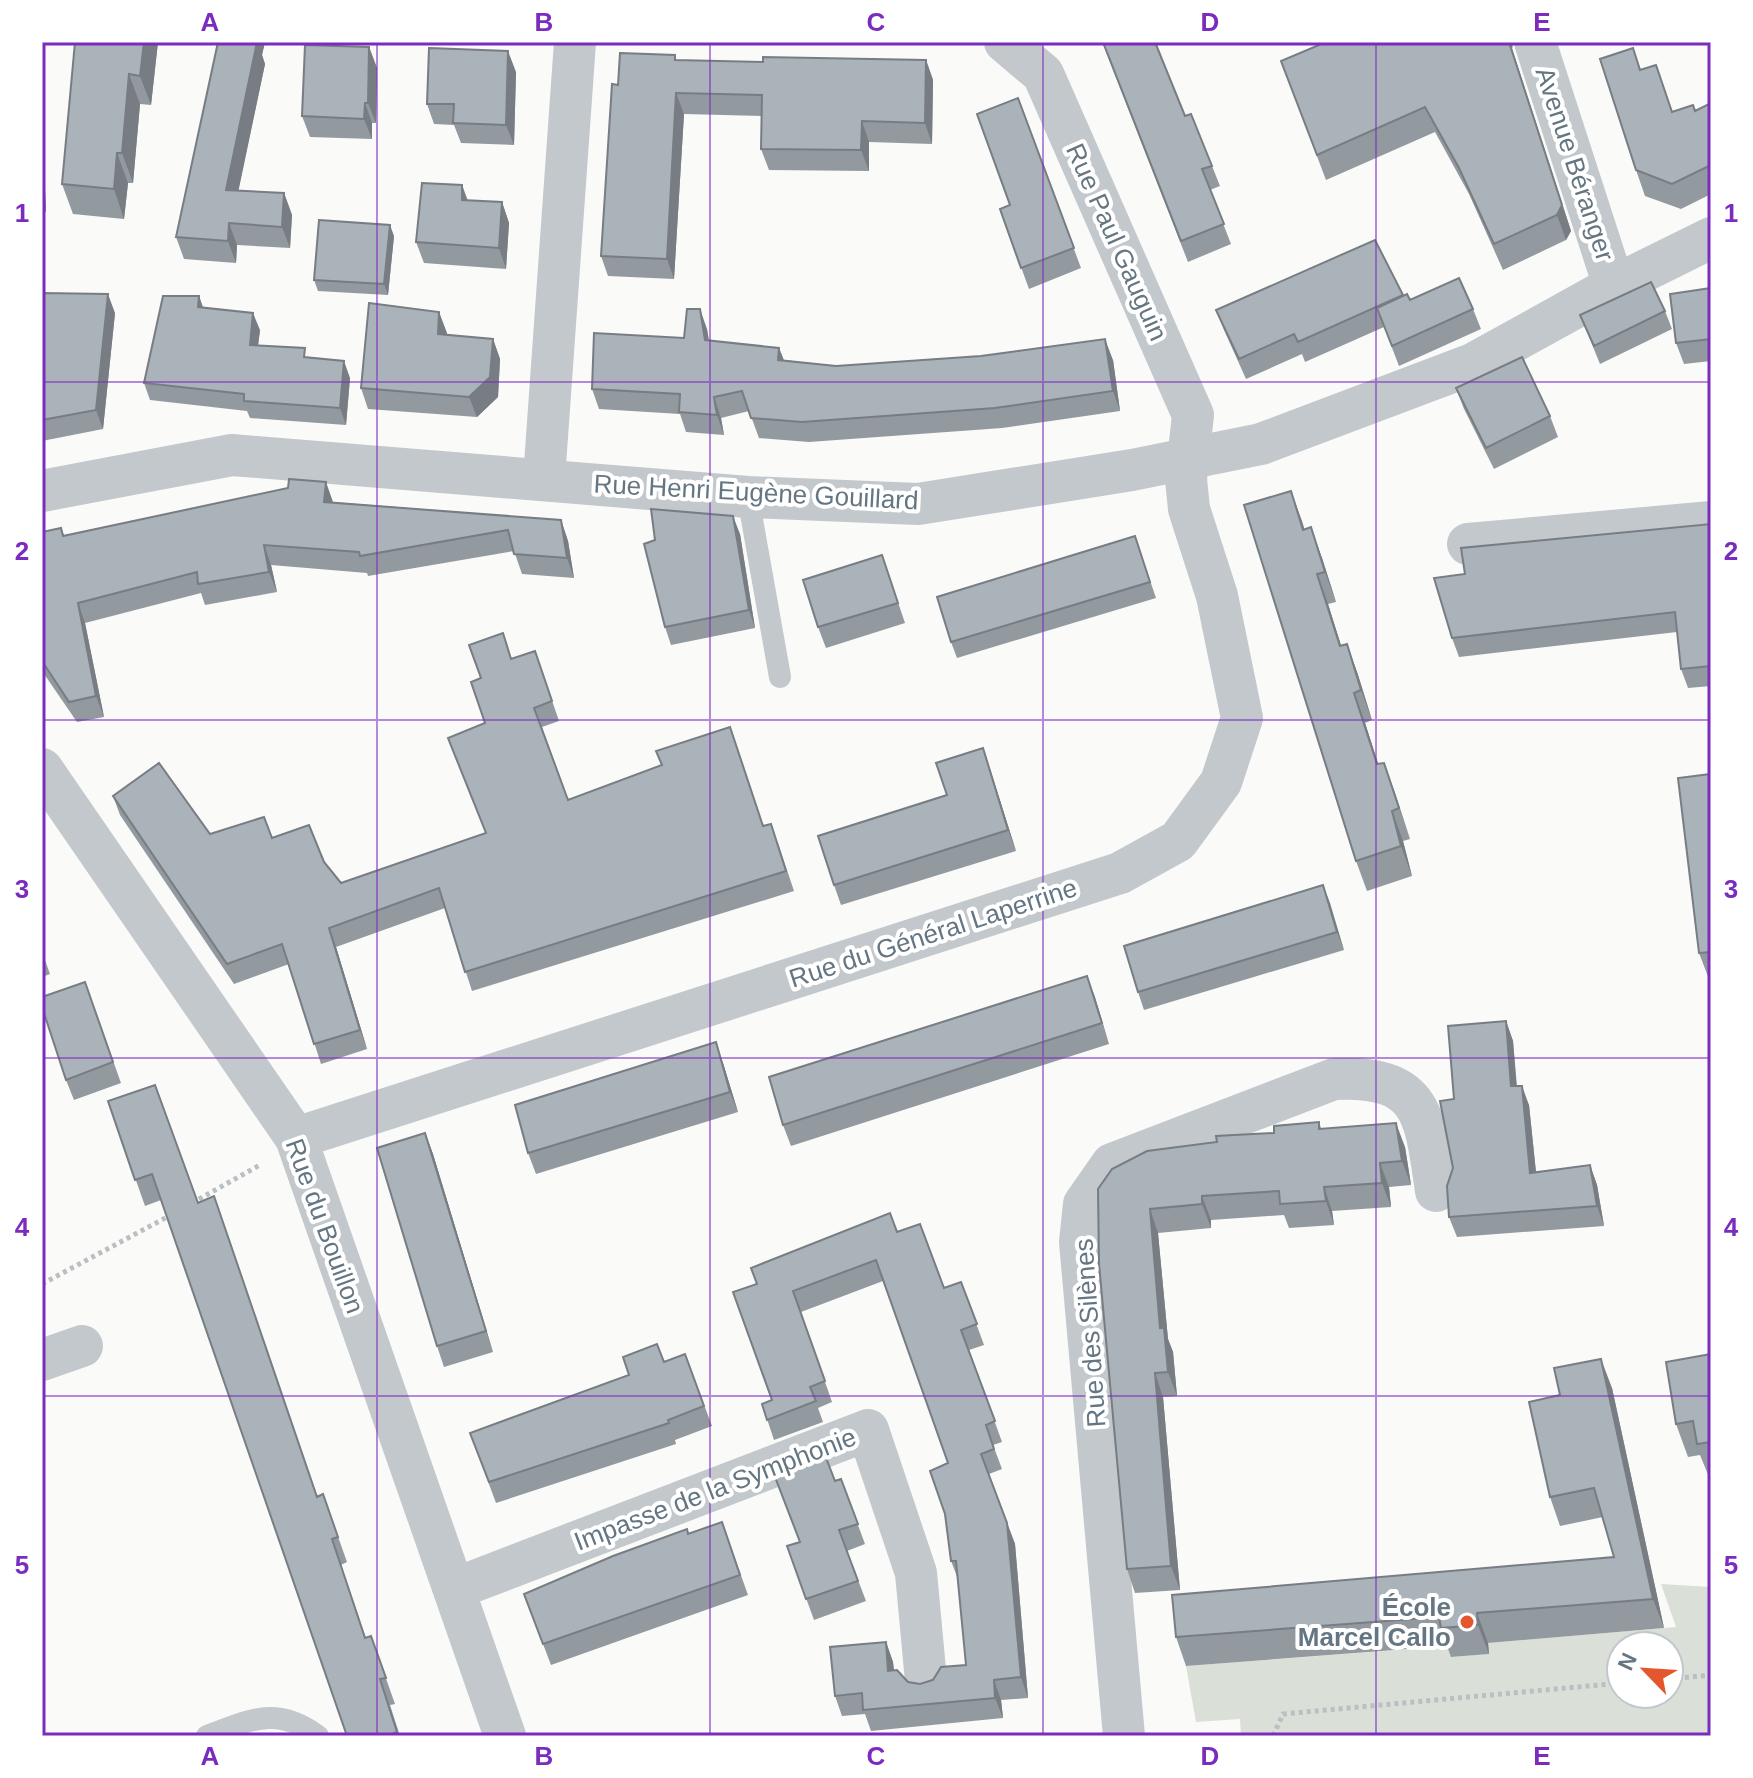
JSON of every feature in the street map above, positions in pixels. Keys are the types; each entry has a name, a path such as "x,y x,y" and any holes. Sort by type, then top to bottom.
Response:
{"street":[{"path":"544,479 575,42"},
{"name":"Rue Paul Gauguin","path":"1005,42 1043,74 1193,415 1189,459"},
{"name":"Avenue Béranger","path":"1535,42 1614,286"},
{"name":"Rue Henri Eugène Gouillard","path":"42,491 232,455 748,497 918,504 1261,444 1473,364 1614,286 1711,238"},
{"name":"Rue du Général Laperrine","path":"296,1138 1120,873 1178,841 1221,782 1242,718 1217,596 1189,509 1186,479 1189,459"},
{"path":"1468,544 1711,522"},
{"name":"Rue du Bouillon","path":"42,769 296,1138 505,1736"},
{"name":"Rue des Silènes","path":"1124,1736 1080,1242 1084,1204 1112,1164 1334,1079 1369,1077 1402,1090 1421,1111 1436,1191"},
{"path":"42,1360 82,1346"},
{"name":"Impasse de la Symphonie","path":"454,1589 868,1430 916,1573 926,1681"}],"lane":[{"path":"748,497 780,677"},
{"path":"207,1736 263,1716 299,1722 318,1736"}],"path":[{"path":"42,1284 248,1173 296,1138"},
{"path":"1685,1677 1711,1675"},
{"path":"1273,1736 1283,1714 1605,1684"}],"shaded area":[{"path":"1661,1584 1711,1587 1711,1736 1241,1736 1240,1719 1196,1722 1186,1666 1450,1646 1452,1657 1488,1654 1488,1643 1605,1633 1605,1710 1685,1710 1685,1630 1641,1630 1676,1627"}],"building":[{"path":"75,42 144,42 140,76 129,74 122,153 117,153 114,189 62,184"},
{"path":"218,42 257,42 226,190 284,193 282,227 229,223 228,241 176,237"},
{"path":"1103,42 1155,42 1185,116 1191,114 1212,166 1202,169 1224,224 1181,241"},
{"path":"1326,42 1509,42 1562,205 1557,215 1494,244 1459,168 1425,107 1317,155 1281,61"},
{"path":"305,45 369,47 368,103 365,103 364,119 302,116"},
{"path":"429,48 508,51 506,125 453,123 454,104 427,104"},
{"path":"1633,48 1640,70 1656,65 1672,112 1693,105 1695,111 1711,103 1711,165 1672,184 1636,170 1600,59"},
{"path":"620,53 675,55 675,60 763,62 763,57 926,60 925,123 862,121 861,150 761,149 762,95 676,93 667,259 601,256 612,84 618,85"},
{"path":"1018,98 1074,248 1021,268 1000,209 1010,205 977,114"},
{"path":"422,183 462,185 462,200 502,202 499,248 416,242"},
{"path":"319,220 390,225 384,284 314,280"},
{"path":"1375,240 1403,295 1298,342 1294,334 1239,359 1216,310"},
{"path":"1459,278 1473,309 1392,346 1377,308 1407,294 1410,300"},
{"path":"1651,282 1665,311 1594,346 1580,315"},
{"path":"1711,288 1711,339 1676,343 1670,294"},
{"path":"42,293 108,294 96,410 42,420"},
{"path":"163,296 199,296 198,307 253,313 250,345 305,348 304,357 344,361 340,408 244,401 244,394 144,383"},
{"path":"369,303 439,312 438,334 493,339 490,377 469,397 361,388"},
{"path":"687,309 700,309 705,340 779,348 778,360 836,366 981,356 1105,339 1113,391 995,408 802,422 751,418 742,391 714,397 717,415 679,412 680,394 592,389 594,333 684,338"},
{"path":"1522,357 1550,416 1486,448 1456,388"},
{"path":"289,479 326,482 324,502 561,520 567,558 514,554 508,530 360,556 359,552 264,545 269,572 198,584 197,572 78,603 96,696 69,702 42,661 42,532 61,528 63,536 288,488"},
{"path":"1291,491 1303,530 1311,527 1325,572 1317,574 1340,646 1347,644 1361,690 1354,693 1377,764 1384,763 1399,808 1392,811 1401,846 1356,861 1244,505"},
{"path":"651,509 733,516 749,610 665,627 644,544 655,540"},
{"path":"1711,524 1711,666 1681,669 1675,612 1452,638 1434,578 1465,574 1461,548"},
{"path":"1135,536 1150,582 951,642 937,597"},
{"path":"882,555 898,603 818,627 803,580"},
{"path":"503,633 511,659 535,651 552,701 534,708 568,800 662,765 656,751 730,727 763,826 771,824 786,871 465,972 439,888 329,928 360,1030 314,1044 282,944 227,964 113,796 159,763 210,834 264,817 272,838 309,825 324,862 341,883 486,833 448,738 485,723 471,682 481,678 469,645"},
{"path":"983,748 1008,830 834,885 818,836 947,795 936,763"},
{"path":"1711,774 1711,952 1699,953 1678,778"},
{"path":"1323,885 1337,932 1138,992 1124,946"},
{"path":"1087,976 1102,1023 783,1125 769,1077"},
{"path":"85,982 113,1062 66,1080 42,1007 42,997"},
{"path":"1506,1021 1511,1086 1522,1086 1530,1173 1590,1165 1597,1206 1449,1217 1447,1186 1453,1168 1440,1101 1454,1099 1448,1026"},
{"path":"716,1042 730,1092 528,1153 515,1105"},
{"path":"155,1085 198,1203 214,1196 317,1497 323,1494 338,1537 332,1539 365,1638 371,1636 386,1678 380,1679 397,1732 386,1736 347,1736 152,1174 135,1180 108,1101"},
{"path":"1319,1122 1319,1129 1396,1123 1402,1161 1380,1163 1382,1183 1324,1187 1326,1201 1280,1204 1279,1191 1202,1196 1202,1204 1150,1209 1160,1328 1164,1328 1168,1372 1155,1373 1171,1566 1127,1569 1099,1264 1098,1189 1112,1169 1147,1151 1217,1142 1216,1136 1274,1133 1274,1126"},
{"path":"425,1133 486,1331 437,1346 377,1148"},
{"path":"890,1213 897,1232 920,1224 944,1288 961,1282 977,1324 961,1330 995,1421 986,1425 994,1449 981,1454 1007,1523 1021,1677 994,1680 995,1698 863,1710 862,1693 835,1696 830,1647 886,1642 888,1671 897,1670 908,1682 920,1684 933,1680 941,1667 966,1665 956,1561 951,1561 945,1514 930,1471 948,1463 876,1260 793,1291 825,1381 810,1387 816,1401 767,1420 762,1404 772,1400 733,1292 757,1284 751,1268"},
{"path":"657,1344 664,1362 685,1354 704,1406 668,1420 669,1423 489,1482 470,1433 629,1375 623,1357"},
{"path":"1711,1354 1711,1442 1697,1444 1693,1421 1676,1424 1666,1362"},
{"path":"1601,1359 1653,1599 1477,1613 1478,1625 1441,1628 1439,1617 1176,1637 1172,1595 1614,1557 1594,1488 1550,1497 1529,1402 1560,1395 1554,1368"},
{"path":"823,1450 835,1481 841,1479 858,1524 839,1530 858,1581 806,1599 787,1546 800,1542 772,1469"},
{"path":"722,1522 740,1575 543,1644 524,1594 687,1529 688,1534"}],"place":[{"name":"École Marcel Callo","path":"1467,1622"}]}
